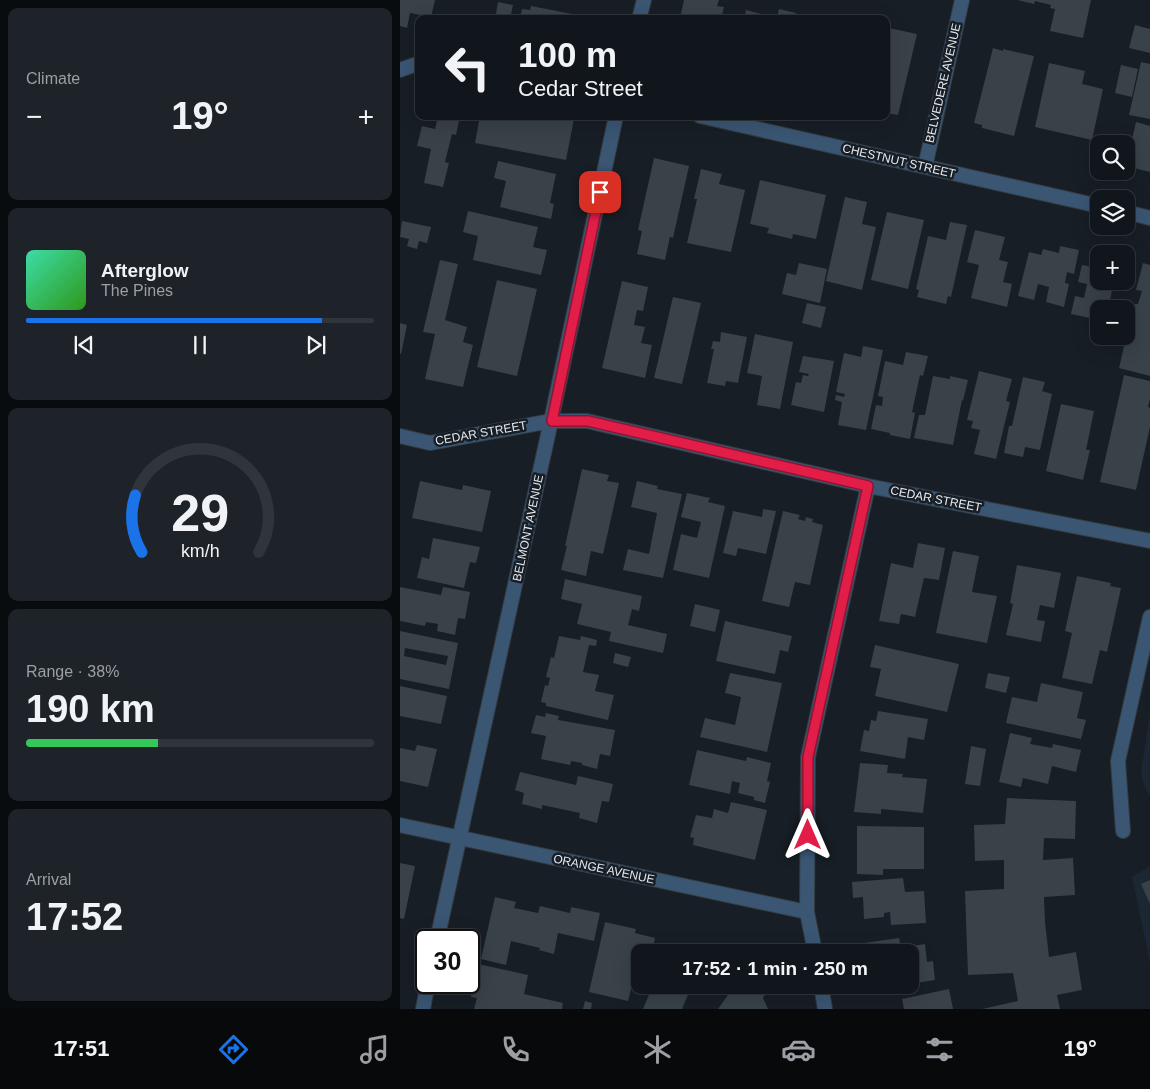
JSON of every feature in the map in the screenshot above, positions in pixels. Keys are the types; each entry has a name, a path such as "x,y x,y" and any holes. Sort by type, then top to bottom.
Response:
{"street":[{"path":"640,15 644,0"},
{"name":"BELVEDERE AVENUE","path":"925,167 962,0"},
{"path":"400,70 415,65"},
{"name":"BELMONT AVENUE","path":"439,929 552,421 615,120"},
{"name":"CHESTNUT STREET","path":"718,120 1090,204"},
{"path":"1135,214 1150,218"},
{"name":"CEDAR STREET","path":"400,436 430,443 552,421 588,421 868,486 1150,541"},
{"path":"813,944 807,912 808,757 868,486"},
{"path":"1123,831 1118,761 1150,617"},
{"name":"ORANGE AVENUE","path":"400,825 807,912"},
{"path":"423,1009 426,994"},
{"path":"822,994 825,1009"}],"shaded area":[{"path":"1150,713 1150,796 1145,788 1141,773"},
{"path":"1150,866 1150,962 1132,877"}],"building":[{"path":"400,0 435,0 431,15 410,13 407,28 400,26"},
{"path":"684,0 719,0 717,6 724,7 722,15 681,15"},
{"path":"1017,0 1091,0 1083,38 1050,31 1055,9 1050,8 1051,5 1035,1 1034,4"},
{"path":"498,2 513,5 511,15 496,15"},
{"path":"531,6 578,15 521,15 522,9 530,10"},
{"path":"779,9 796,13 796,15 778,15"},
{"path":"746,10 765,15 745,15"},
{"path":"1135,25 1150,29 1150,53 1129,48"},
{"path":"890,28 917,34 898,115 890,114"},
{"path":"993,48 1034,56 1014,136 982,128 982,125 974,123"},
{"path":"1141,62 1150,64 1150,119 1129,115"},
{"path":"1049,63 1085,71 1082,84 1103,89 1093,135 1090,135 1090,140 1035,127"},
{"path":"1121,65 1138,69 1132,97 1115,93"},
{"path":"437,120 459,120 456,135 452,134 445,162 449,163 443,187 424,183 431,149 417,146 422,126 435,129"},
{"path":"479,120 574,120 566,160 475,143"},
{"path":"1136,122 1150,126 1150,172 1135,168 1135,135 1133,135"},
{"path":"654,158 689,166 673,238 670,237 665,260 637,254 642,231 638,230"},
{"path":"498,161 556,174 550,203 554,204 551,219 500,207 506,181 494,178"},
{"path":"701,169 722,174 719,184 745,190 731,252 687,243 697,199 694,199"},
{"path":"760,180 826,195 816,239 793,234 792,239 767,233 769,228 750,224"},
{"path":"845,197 867,202 862,224 876,227 862,290 826,281"},
{"path":"468,211 538,227 533,247 547,250 541,275 473,260 478,236 463,232"},
{"path":"887,212 924,220 908,289 871,280"},
{"path":"402,221 431,227 427,243 419,241 417,249 407,246 409,239 400,237"},
{"path":"950,222 967,225 951,297 948,296 946,304 917,297 919,290 916,289 928,236 946,240"},
{"path":"975,230 1005,237 999,260 1008,262 1003,282 1012,284 1007,307 971,298 979,265 967,262"},
{"path":"1060,246 1079,250 1074,274 1067,272 1065,283 1069,284 1064,307 1046,302 1049,287 1038,284 1034,300 1018,296 1029,252 1041,255 1043,249 1059,253"},
{"path":"440,260 458,264 445,320 467,327 463,342 473,345 463,387 425,379 435,334 423,332"},
{"path":"799,263 827,269 820,303 782,294 787,273 796,275"},
{"path":"1143,263 1150,265 1150,376 1119,368 1124,345 1135,345 1135,304 1138,304 1142,291 1136,290"},
{"path":"1082,265 1090,266 1090,290 1112,290 1110,300 1090,300 1090,318 1071,314 1075,296 1084,298 1087,284 1078,282"},
{"path":"497,280 537,289 517,376 477,367"},
{"path":"622,281 648,287 643,311 637,310 634,325 645,327 641,343 652,345 645,378 602,368"},
{"path":"673,297 701,303 682,384 654,378"},
{"path":"807,303 826,307 821,328 802,323"},
{"path":"400,323 407,325 401,354 400,354"},
{"path":"721,332 747,337 738,383 726,381 725,386 707,383 714,349 711,349 713,341 720,342"},
{"path":"755,334 793,342 780,409 757,405 762,376 747,373"},
{"path":"863,346 883,350 866,430 838,425 842,402 835,400 836,395 844,397 845,394 836,392 844,353 861,357"},
{"path":"906,352 928,356 923,376 920,375 912,412 915,413 910,439 871,429 876,405 882,406 883,397 878,396 885,361 903,365"},
{"path":"803,356 834,361 824,412 791,405 796,382 801,383 803,375 808,376 809,374 799,372"},
{"path":"979,371 1012,379 1006,401 1010,402 996,459 974,454 980,430 971,428 973,421 967,420"},
{"path":"1124,375 1150,381 1148,407 1150,408 1150,427 1136,490 1100,482"},
{"path":"933,376 950,379 950,376 968,380 953,445 914,438 919,415 925,415"},
{"path":"1023,377 1045,382 1042,391 1052,394 1040,450 1025,447 1023,457 1004,453 1009,426 1012,426"},
{"path":"1061,404 1094,411 1086,450 1090,450 1083,480 1046,471"},
{"path":"582,469 609,475 607,481 619,483 603,554 591,551 586,576 561,570"},
{"path":"420,481 462,490 463,485 491,491 482,532 412,518"},
{"path":"637,481 658,486 657,489 682,494 663,578 623,570 628,549 649,554 657,513 631,507"},
{"path":"687,493 710,498 708,502 725,506 709,578 673,570 681,534 697,538 701,522 681,517"},
{"path":"763,509 776,511 766,554 738,548 736,556 723,553 733,511 762,517"},
{"path":"783,511 800,515 798,519 805,521 806,517 813,519 812,522 823,525 810,585 795,582 789,607 762,601"},
{"path":"433,538 480,547 476,563 470,562 464,588 417,578 422,557 429,559"},
{"path":"918,543 945,548 939,580 924,578 915,617 901,614 899,624 879,621 891,563 913,568"},
{"path":"953,551 979,556 972,592 997,596 987,643 936,633"},
{"path":"1017,565 1061,573 1054,608 1040,605 1037,620 1045,621 1041,642 1006,635 1013,604 1010,603"},
{"path":"1077,576 1111,583 1110,586 1121,588 1107,652 1100,650 1092,684 1062,678 1072,633 1065,631"},
{"path":"565,579 642,596 639,611 632,609 628,625 667,634 663,653 609,641 611,632 577,624 582,604 561,599"},
{"path":"400,587 441,595 443,587 470,592 465,619 458,618 455,635 437,631 438,624 426,622 425,626 400,621"},
{"path":"695,604 720,610 715,632 690,626"},
{"path":"725,621 792,636 788,652 780,650 775,674 716,661"},
{"path":"400,631 458,643 449,689 400,679","holes":["405,648 448,656 446,665 404,656"]},
{"path":"559,636 580,640 581,636 597,640 596,646 589,645 583,672 599,675 595,691 614,695 608,720 546,706 546,703 541,702 545,685 548,686 550,678 546,677 551,657 554,658"},
{"path":"875,645 959,664 947,712 875,696 881,669 870,667"},
{"path":"615,653 631,657 628,667 613,663"},
{"path":"730,673 782,683 767,752 700,737 705,718 735,725 741,697 725,693"},
{"path":"988,673 1010,677 1006,693 985,688"},
{"path":"1041,683 1083,692 1077,718 1086,720 1081,739 1006,723 1012,697 1037,702"},
{"path":"400,686 447,696 441,724 400,716"},
{"path":"878,711 928,719 924,740 908,737 905,759 860,751 864,730 869,731 871,720 876,721"},
{"path":"546,713 559,716 558,720 615,730 610,756 600,754 597,769 571,761 570,765 541,759 546,736 531,733 536,715 545,717"},
{"path":"1010,733 1032,738 1030,744 1052,748 1053,744 1081,750 1076,772 1052,766 1048,784 1023,778 1021,787 999,782"},
{"path":"417,745 437,749 428,787 400,781 400,748 415,751"},
{"path":"971,746 986,749 980,786 965,784"},
{"path":"697,750 746,761 747,757 771,763 767,781 770,782 765,803 754,800 754,797 738,793 740,783 732,781 730,794 689,785"},
{"path":"860,763 888,765 887,773 903,774 902,777 927,779 923,813 881,809 881,814 854,812"},
{"path":"520,772 576,785 578,776 613,784 609,802 602,801 597,823 579,818 580,813 542,805 542,809 522,804 524,793 515,790"},
{"path":"1007,798 1076,801 1075,839 1044,838 1043,860 1073,858 1075,895 1044,897 1049,957 1076,952 1082,990 1057,995 1060,1009 982,1009 1018,1001 1013,973 968,975 965,891 1004,889 1004,860 975,861 974,825 1005,824"},
{"path":"731,802 767,810 755,860 693,845 694,838 690,837 696,815 712,818 714,809 728,813"},
{"path":"857,826 924,827 924,869 883,869 883,875 857,874"},
{"path":"400,863 415,866 404,919 400,918"},
{"path":"903,878 905,892 924,891 926,923 891,925 890,912 884,913 884,917 864,919 863,897 853,898 852,882"},
{"path":"1150,880 1150,904 1141,884"},
{"path":"495,897 516,902 514,908 538,913 540,906 570,913 571,907 600,913 594,941 558,933 554,954 539,950 540,948 511,941 506,965 481,959"},
{"path":"605,922 636,929 635,933 655,938 654,944 631,944 631,989 628,1001 589,992"},
{"path":"899,938 900,944 857,944"},
{"path":"925,944 927,962 933,961 935,980 919,983 919,945"},
{"path":"480,964 528,975 524,994 563,1003 562,1009 474,1009 477,998 471,997 472,994 480,994"},
{"path":"949,989 953,1009 904,1009 902,999"},
{"path":"649,994 688,994 682,1009 643,1009"},
{"path":"729,994 765,994 763,998 768,1009 718,1009"},
{"path":"585,1001 592,1003 591,1009 583,1009"}],"route":[{"path":"600,192 552,421 588,421 868,486 808,757 808,835"}]}
